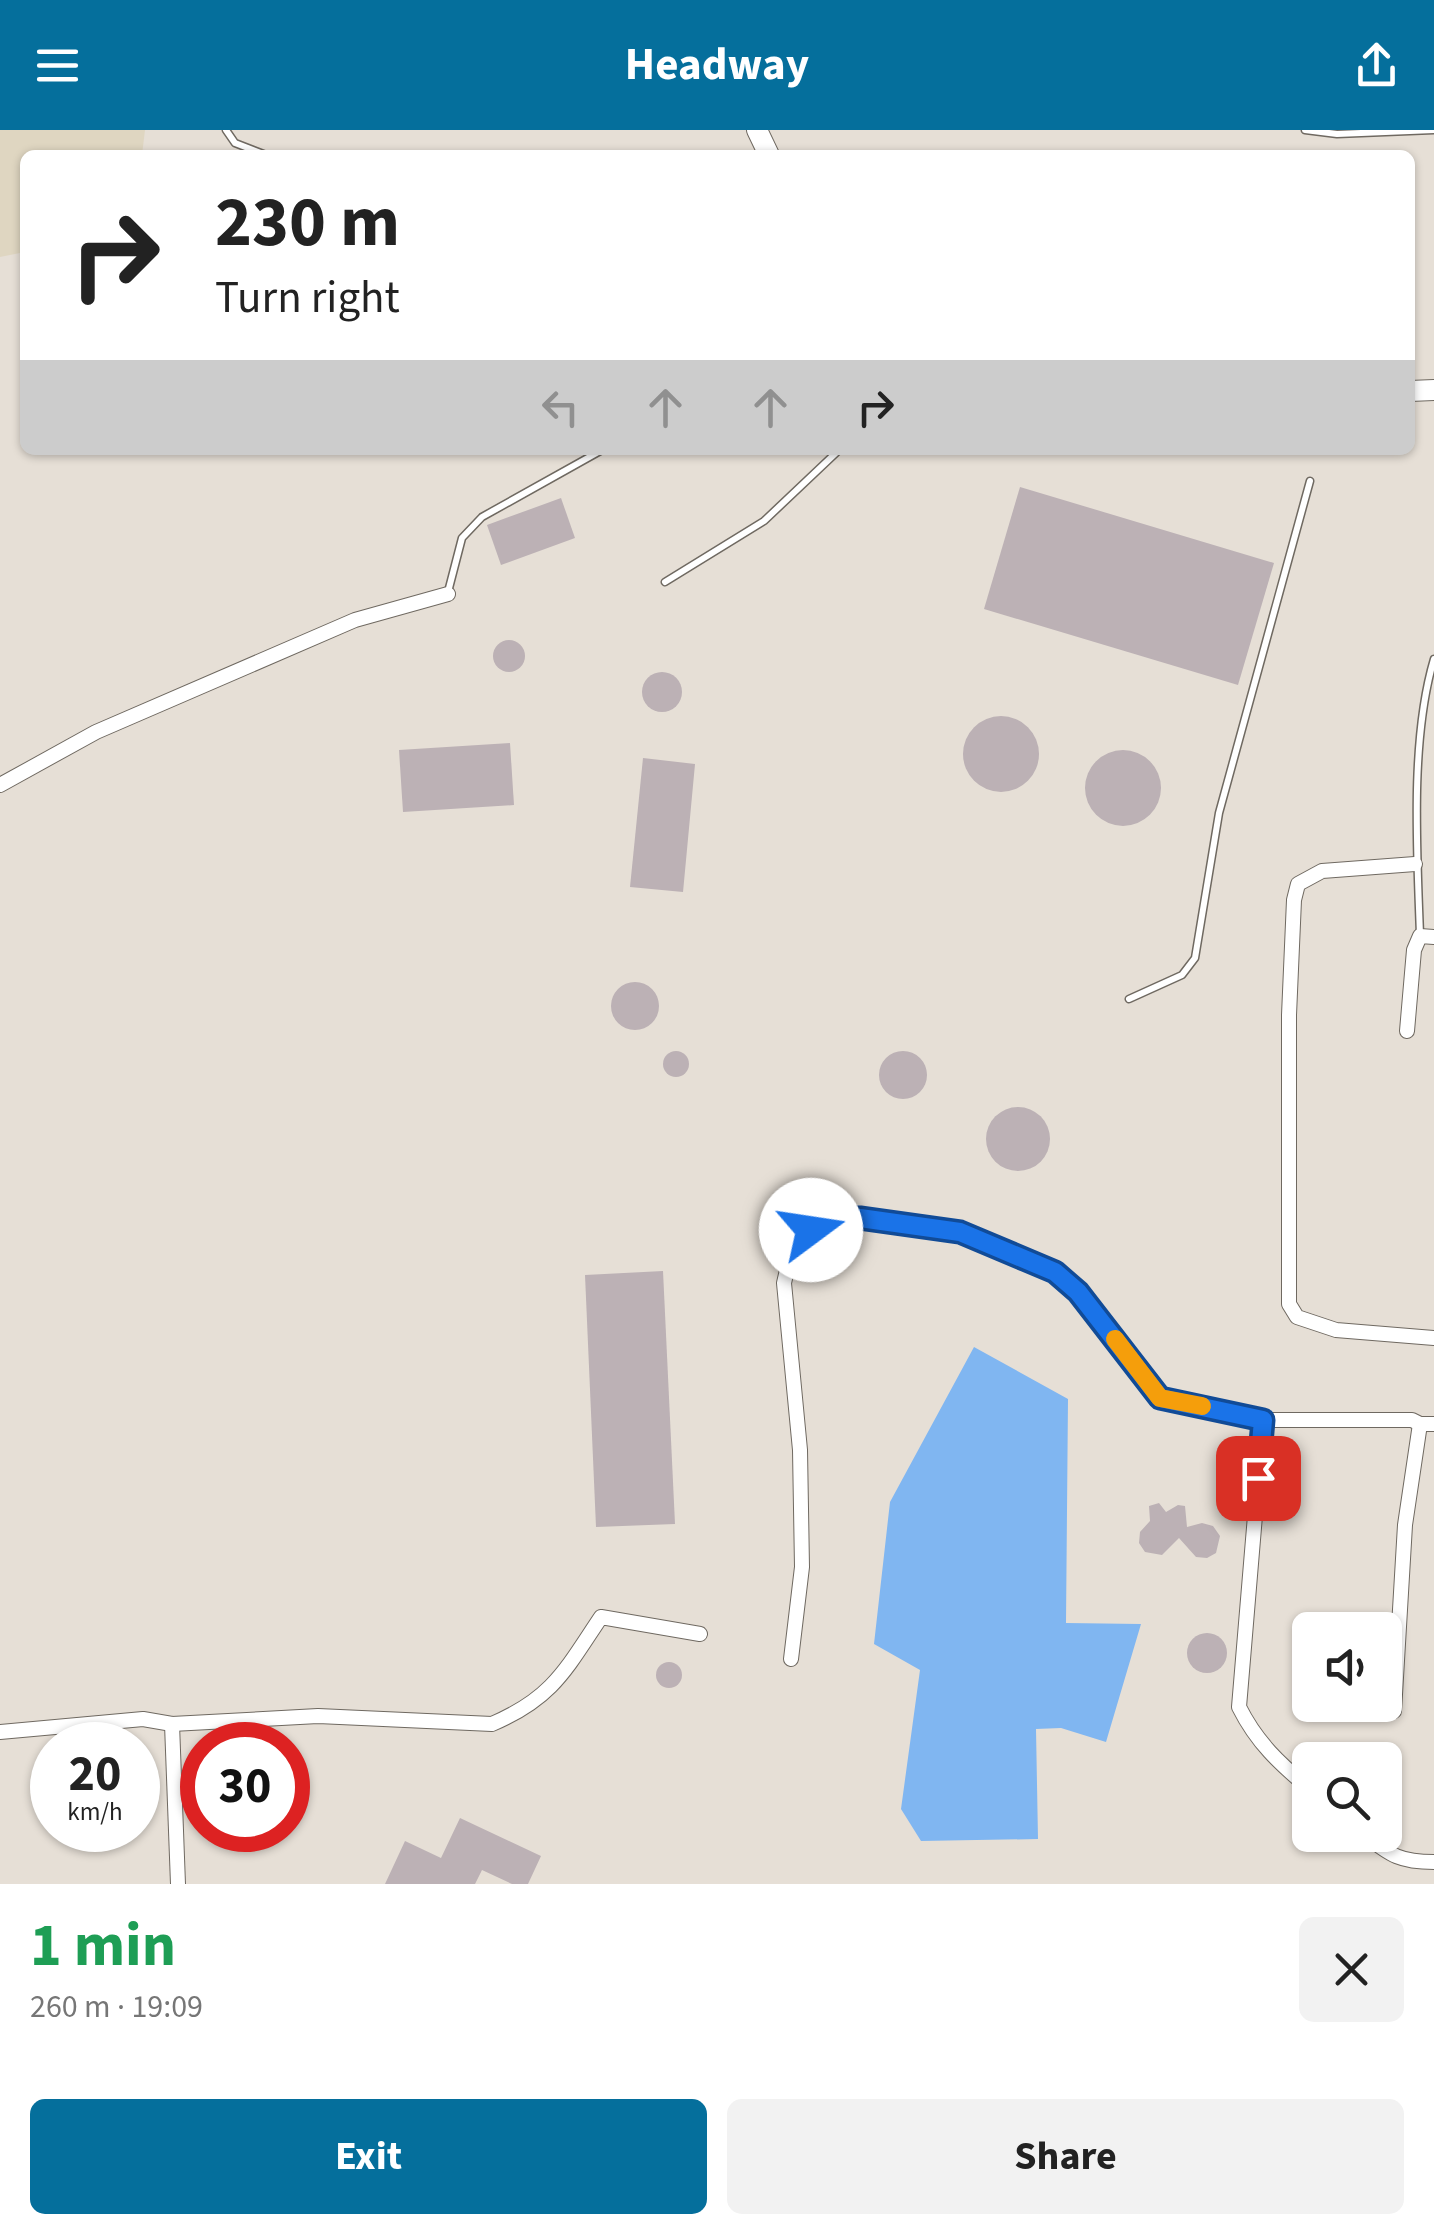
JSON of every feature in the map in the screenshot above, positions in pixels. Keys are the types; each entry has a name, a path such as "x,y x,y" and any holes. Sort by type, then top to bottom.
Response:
{"street":[{"path":"0,786 96,732 355,620 448,594"},
{"path":"1415,864 1322,871 1298,884 1294,900 1288,1110 1289,1304 1297,1317 1336,1330 1434,1338"},
{"path":"1407,1030 1414,950 1427,937"},
{"path":"791,1659 802,1567 801,1490 784,1283 793,1244 834,1218 960,1232 1055,1272 1078,1292 1160,1398 1263,1420 1412,1420 1427,1424 1405,1525 1400,1612"},
{"path":"1263,1420 1240,1707 1253,1734 1292,1774"},
{"path":"0,1732 142,1719 172,1724 318,1716 492,1724 553,1687 601,1616 700,1634"},
{"path":"172,1724 178,1884"},
{"path":"1387,1852 1412,1864 1434,1862"}],"lane":[{"path":"226,130 235,143 253,150"},
{"path":"1305,130 1337,134 1434,130"},
{"path":"448,594 462,538 482,517 593,455"},
{"path":"665,582 764,521 834,455"},
{"path":"1129,999 1182,976 1196,958 1219,813 1310,481"},
{"path":"1427,937 1415,864 1424,693 1434,659"}],"shaded area":[{"path":"0,130 145,130 143,150 20,150 20,253 0,257"}],"water":[{"path":"974,1347 1068,1399 1066,1623 1141,1624 1106,1742 1061,1728 1036,1729 1038,1839 921,1841 901,1809 920,1670 874,1644 890,1502"}],"building":[{"path":"1020,487 1274,563 1238,685 984,609"},
{"path":"561,498 575,538 501,565 487,525"},
{"path":"509,640 520,645 525,656 520,667 509,672 498,667 493,656 498,645"},
{"path":"662,672 676,678 682,692 676,706 662,712 648,706 642,692 648,678"},
{"path":"1001,716 1028,727 1039,754 1028,781 1001,792 974,781 963,754 974,727"},
{"path":"510,743 514,805 403,812 399,750"},
{"path":"1123,750 1150,761 1161,788 1150,815 1123,826 1096,815 1085,788 1096,761"},
{"path":"643,758 695,764 683,892 630,887"},
{"path":"635,982 652,989 659,1006 652,1023 635,1030 618,1023 611,1006 618,989"},
{"path":"676,1051 685,1055 689,1064 685,1073 676,1077 667,1073 663,1064 667,1055"},
{"path":"903,1051 920,1058 927,1075 920,1092 903,1099 886,1092 879,1075 886,1058"},
{"path":"1018,1107 1040,1117 1050,1139 1040,1161 1018,1171 996,1161 986,1139 996,1117"},
{"path":"663,1271 675,1524 596,1527 585,1275"},
{"path":"1159,1503 1166,1512 1178,1505 1185,1506 1187,1527 1202,1523 1213,1526 1220,1536 1216,1553 1207,1558 1196,1557 1179,1538 1162,1555 1145,1552 1139,1543 1140,1532 1150,1521 1149,1506"},
{"path":"1207,1633 1221,1639 1227,1653 1221,1667 1207,1673 1193,1667 1187,1653 1193,1639"},
{"path":"669,1662 679,1665 679,1685 669,1688 659,1685 656,1675 659,1665"},
{"path":"460,1818 541,1856 528,1884 512,1884 482,1870 475,1884 385,1884 405,1841 441,1858"}],"slow traffic":[{"path":"1115,1339 1160,1398 1202,1406"}],"route":[{"path":"811,1230 834,1218 860,1218 960,1232 1055,1272 1078,1292 1160,1398 1263,1420 1258,1478"}]}
